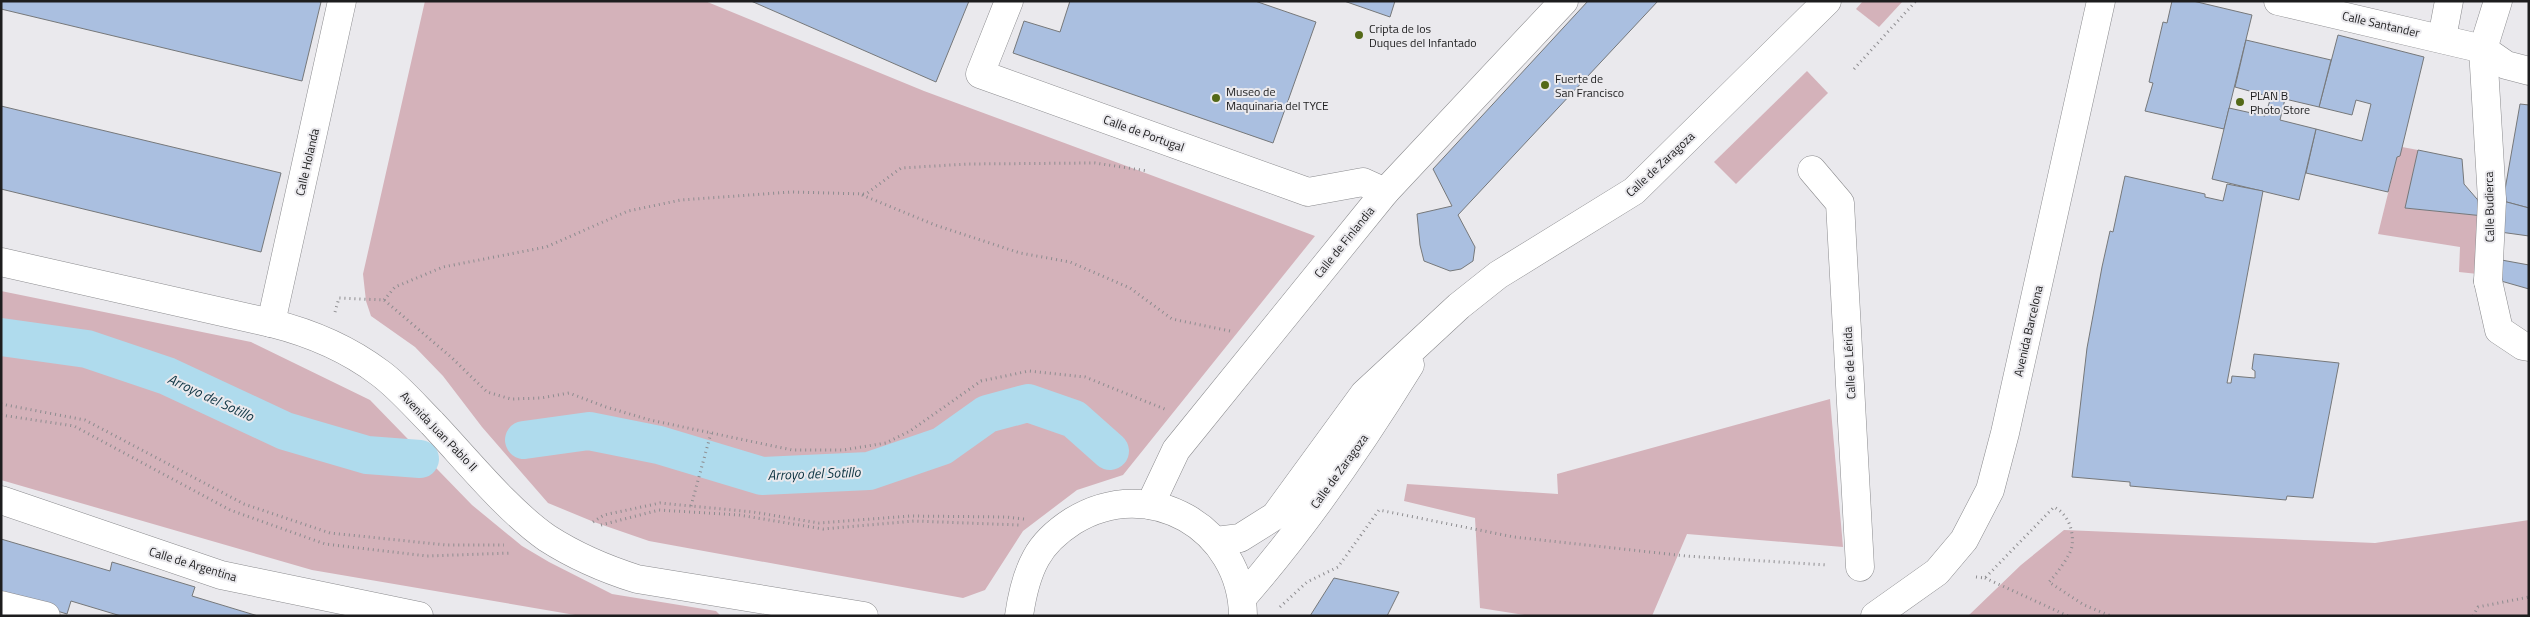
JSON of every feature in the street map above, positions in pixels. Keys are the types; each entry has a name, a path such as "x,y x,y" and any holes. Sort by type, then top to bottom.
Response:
{"street":[{"name":"Calle Holanda","path":"271,322 342,1"},
{"name":"Calle de Portugal","path":"1009,1 980,74 1308,192 1363,182 1385,192"},
{"name":"Calle de Finlandia","path":"1150,505 1176,450 1385,192 1564,1"},
{"name":"Calle de Zaragoza","path":"1216,541 1240,538 1275,516 1364,394 1459,306 1498,275 1634,190 1826,1"},
{"name":"Avenida Barcelona","path":"1875,616 1937,572 1964,540 1990,490 2005,433 2101,1"},
{"name":"Calle Santander","path":"2278,1 2483,49 2506,65 2529,71"},
{"path":"2442,38 2449,1"},
{"path":"2483,49 2498,1"},
{"name":"Calle Budierca","path":"2483,49 2492,200 2488,281 2499,330 2523,346 2529,347"},
{"name":"Calle de Lérida","path":"1812,170 1840,203 1860,567"},
{"name":"Avenida Juan Pablo II","path":"1,262 271,322 325,340 364,361 382,374 527,522 570,552 616,572 782,610 864,616"},
{"name":"Calle de Zaragoza","path":"1243,606 1376,420 1426,338"},
{"name":"Calle de Argentina","path":"1,500 221,575 419,616"},
{"path":"1019,616 1022,591 1036,557 1058,531 1088,512 1118,504 1150,505 1176,512 1198,524 1216,541 1234,568 1243,606"},
{"path":"1,605 46,616"}],"path":[{"path":"1854,69 1916,1"},
{"path":"384,300 395,287 442,267 546,247 628,211 681,200 791,192 866,194 901,168 968,164 1095,163 1152,172"},
{"path":"859,194 935,226 1010,250 1070,262 1130,288 1172,319 1227,331 1273,330"},
{"path":"325,340 340,298 384,300 451,357 487,392 511,399 541,398 569,393 614,410 792,450 843,450 886,443 910,431 981,381 1029,371 1085,377 1198,423"},
{"path":"1,404 84,420 244,504 330,534 446,545 510,545"},
{"path":"1,414 74,426 230,510 325,544 427,556 522,552"},
{"path":"691,506 711,433"},
{"path":"594,522 604,515 660,503 753,512 819,523 910,516 1006,517 1058,531"},
{"path":"1985,578 2054,507 2064,512 2070,522 2072,548 2049,582 2084,605 2111,616"},
{"path":"601,525 659,510 739,515 823,529 914,521 1036,526 1058,531"},
{"path":"1278,609 1307,582 1338,567 1379,510 1514,537 1686,556 1860,567"},
{"path":"1937,572 1985,578 2068,616"},
{"path":"2473,616 2478,607 2529,597"}],"shaded area":[{"path":"425,1 705,1 924,91 1315,236 1123,475 1077,490 1023,531 985,590 963,598 649,541 594,522 548,503 482,427 443,376 415,347 371,316 366,301 363,274"},
{"path":"1863,1 1903,1 1879,27 1856,9"},
{"path":"1807,71 1828,93 1736,184 1714,162"},
{"path":"2402,147 2418,150 2406,208 2484,216 2478,274 2459,272 2460,247 2378,234 2397,157 2400,156"},
{"path":"1,291 251,342 370,400 472,505 522,546 549,562 612,594 716,611 721,616 581,616 312,570 1,480"},
{"path":"1830,399 1843,547 1687,534 1652,616 1530,616 1480,608 1475,518 1404,501 1407,484 1558,494 1557,474"},
{"path":"2529,520 2529,616 1968,616 2021,565 2064,530 2375,543"}],"building":[{"path":"1,1 321,2 302,81 1,9"},
{"path":"751,1 969,1 936,82"},
{"name":"Museo de Maquinaria del TYCE","path":"1070,1 1255,1 1316,22 1273,143 1013,53 1024,21 1060,32"},
{"path":"1344,1 1395,1 1390,17"},
{"name":"Fuerte de San Francisco","path":"1588,1 1658,1 1458,215 1475,247 1473,261 1461,269 1450,271 1424,261 1420,245 1417,214 1452,206 1433,169"},
{"path":"2172,1 2193,1 2252,15 2224,129 2145,111 2153,83 2149,82 2163,22 2167,23"},
{"path":"2338,35 2424,57 2400,156 2397,157 2388,192 2306,173 2316,129 2362,141 2371,104 2356,100 2352,115 2319,107"},
{"path":"2246,40 2331,60 2319,107 2285,99 2280,120 2316,129 2299,200 2212,179 2229,108 2265,116 2271,97 2235,87"},
{"path":"2520,104 2529,105 2529,208 2503,201"},
{"path":"1,106 281,173 261,252 1,189"},
{"path":"2418,150 2462,159 2464,184 2483,206 2484,216 2405,208"},
{"path":"2125,176 2205,194 2205,197 2223,201 2227,184 2263,191 2227,383 2231,383 2232,376 2255,378 2255,371 2252,369 2254,354 2339,363 2313,498 2287,496 2286,500 2130,486 2130,482 2072,477 2087,348 2102,267 2110,231 2113,232"},
{"path":"2503,201 2529,208 2529,236 2500,232"},
{"path":"2496,259 2529,265 2529,289 2494,279"},
{"path":"1,539 110,571 112,562 195,587 192,596 258,616 121,616 71,601 67,614 1,594"},
{"path":"1334,578 1399,592 1387,616 1310,616"}],"waterway":[{"name":"Arroyo del Sotillo","path":"1,337 87,349 167,376 285,431 367,455 420,459"},
{"name":"Arroyo del Sotillo","path":"524,440 589,431 659,445 762,476 869,471 942,446 987,414 1028,403 1074,419 1110,451"}],"place":[{"name":"Cripta de los Duques del Infantado","path":"1359,35"},
{"name":"Fuerte de San Francisco","path":"1545,85"},
{"name":"Museo de Maquinaria del TYCE","path":"1216,98"},
{"name":"PLAN B Photo Store","path":"2240,102"}]}
